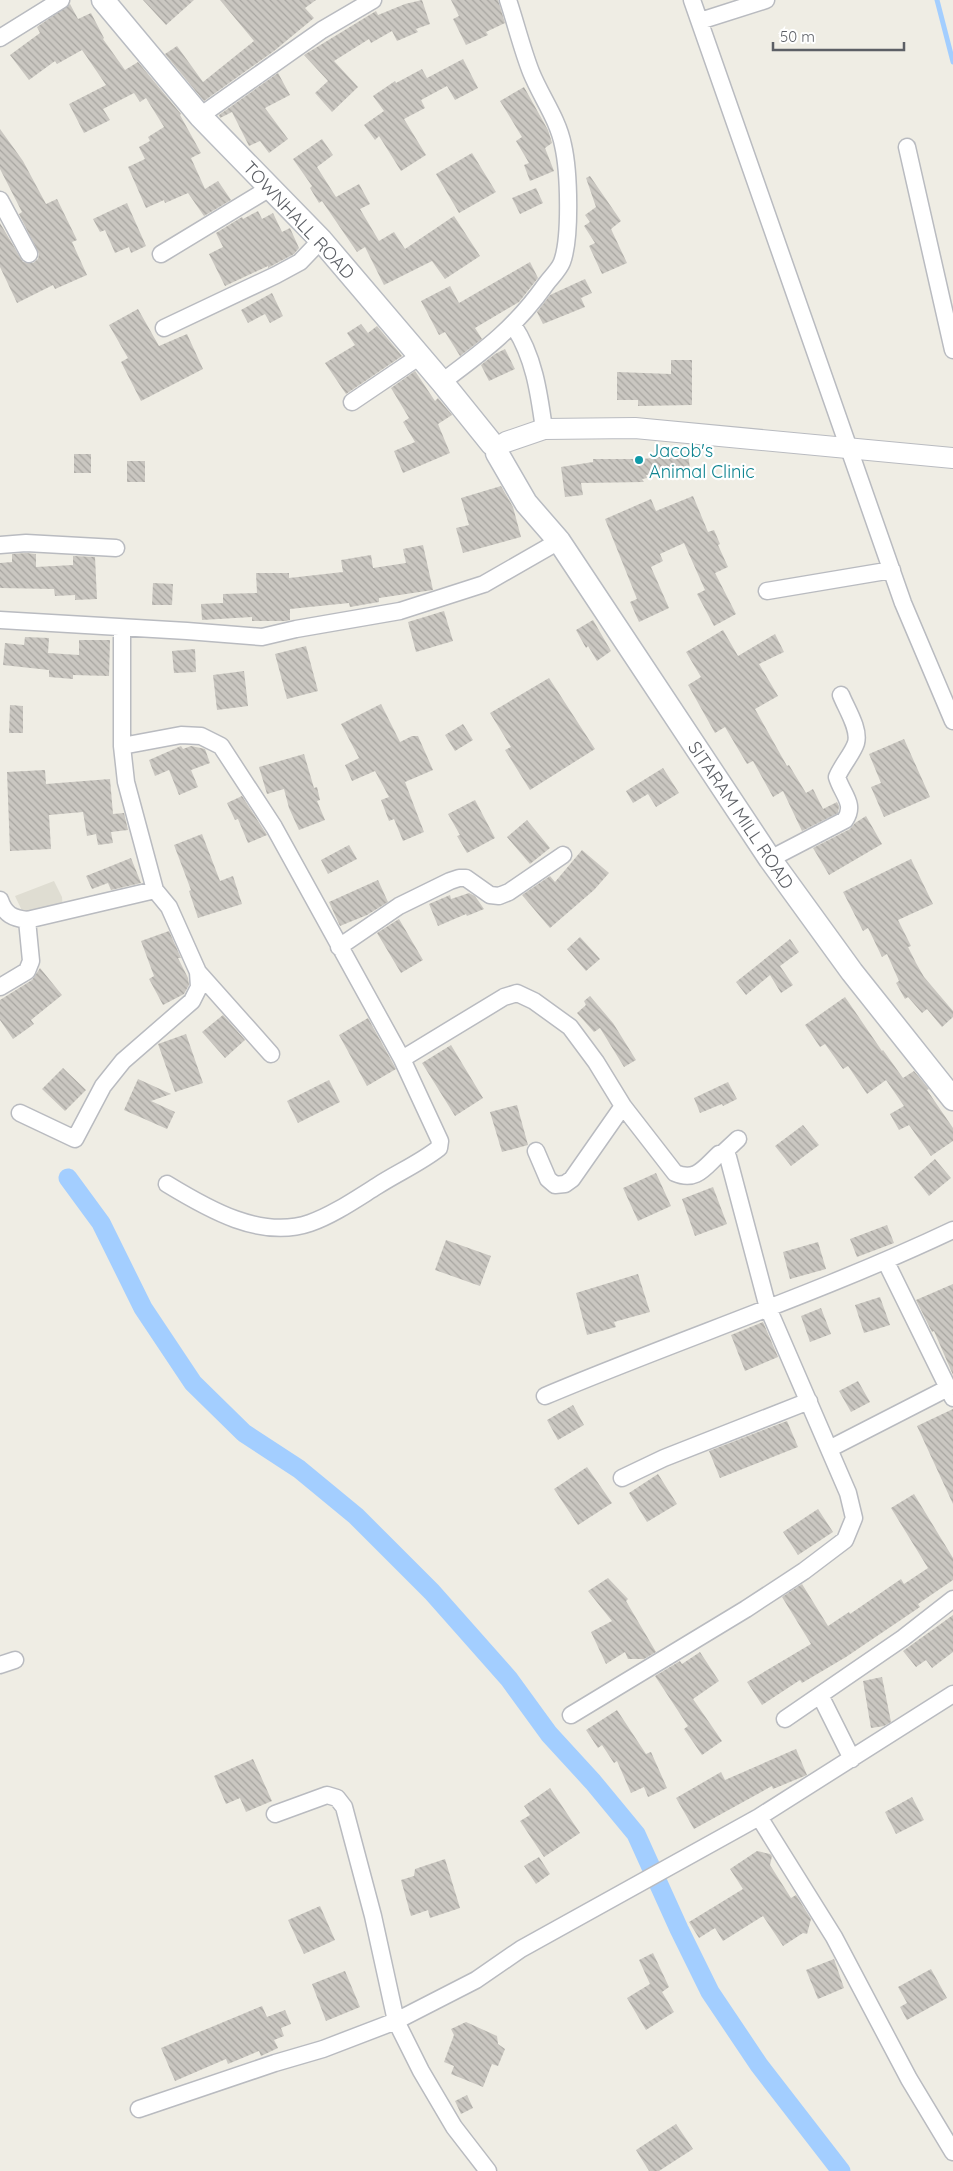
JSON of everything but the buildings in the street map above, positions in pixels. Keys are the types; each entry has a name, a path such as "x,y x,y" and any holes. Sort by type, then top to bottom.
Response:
{"main road":[{"name":"TOWNHALL ROAD","path":"103,0 200,116 321,240 442,382 500,446 526,503 542,522"},
{"name":"SITARAM MILL ROAD","path":"542,522 559,541 770,859 852,972 953,1099"}],"street":[{"path":"0,38 61,0"},
{"path":"200,116 322,30 373,0"},
{"path":"442,382 494,342 531,305 561,263 566,241 568,209 563,145 549,106 530,71 508,0"},
{"path":"692,0 903,603 953,721"},
{"path":"700,21 766,0"},
{"path":"907,147 953,350"},
{"path":"161,254 270,188"},
{"path":"0,200 30,254"},
{"path":"164,328 300,262 321,240"},
{"path":"513,325 529,354 540,397 544,429"},
{"path":"352,402 420,356"},
{"path":"500,446 544,429 635,428 953,458"},
{"path":"0,620 196,631 262,637 296,629 400,611 484,584 559,541"},
{"path":"0,545 26,542 116,548"},
{"path":"768,591 892,570"},
{"path":"122,628 122,746 126,782 155,890 168,907 198,972 271,1054"},
{"path":"770,859 845,820 850,812 850,805 837,777 842,765 856,744 856,732 841,695"},
{"path":"122,746 181,735 201,736 221,746 274,827 402,1059 440,1141 439,1148 351,1202 310,1223 285,1229 253,1225 196,1201 168,1184"},
{"path":"339,946 399,906 450,881 466,878 490,895 498,896 509,892 563,855"},
{"path":"0,900 3,909 13,918 27,920 155,890"},
{"path":"0,987 27,971 31,961 27,920"},
{"path":"20,1113 75,1139 103,1086 123,1062 192,1001 198,987 198,972"},
{"path":"402,1059 504,996 517,993 534,1001 570,1027 596,1062 623,1106 675,1173 685,1177 695,1176 719,1154 723,1154 738,1139"},
{"path":"536,1151 548,1179 556,1185 565,1184 572,1179 623,1106"},
{"path":"571,1714 746,1609 804,1570 845,1540 854,1518 848,1493 768,1308 728,1157 723,1154"},
{"path":"545,1396 623,1363 886,1262 953,1230"},
{"path":"829,1449 950,1393 886,1262"},
{"path":"622,1478 664,1458 809,1401"},
{"path":"785,1719 903,1638 953,1599"},
{"path":"139,2109 275,2063 323,2049 396,2021 476,1980 521,1949 759,1817 953,1694"},
{"path":"820,1696 852,1759"},
{"path":"275,1814 328,1795 337,1798 344,1808 373,1916 396,2021 421,2071 454,2127 488,2171"},
{"path":"759,1817 834,1937 908,2079 953,2152"}],"shaded area":[{"path":"54,881 62,897 63,909 25,917 15,896"}],"waterway":[{"path":"937,0 953,62"},
{"path":"68,1178 101,1223 143,1308 193,1383 244,1433 299,1469 356,1516 432,1592 509,1679 549,1734 593,1782 636,1834 710,1992 759,2065 841,2171"}],"place":[{"name":"Jacob's Animal Clinic","path":"639,460"}]}
